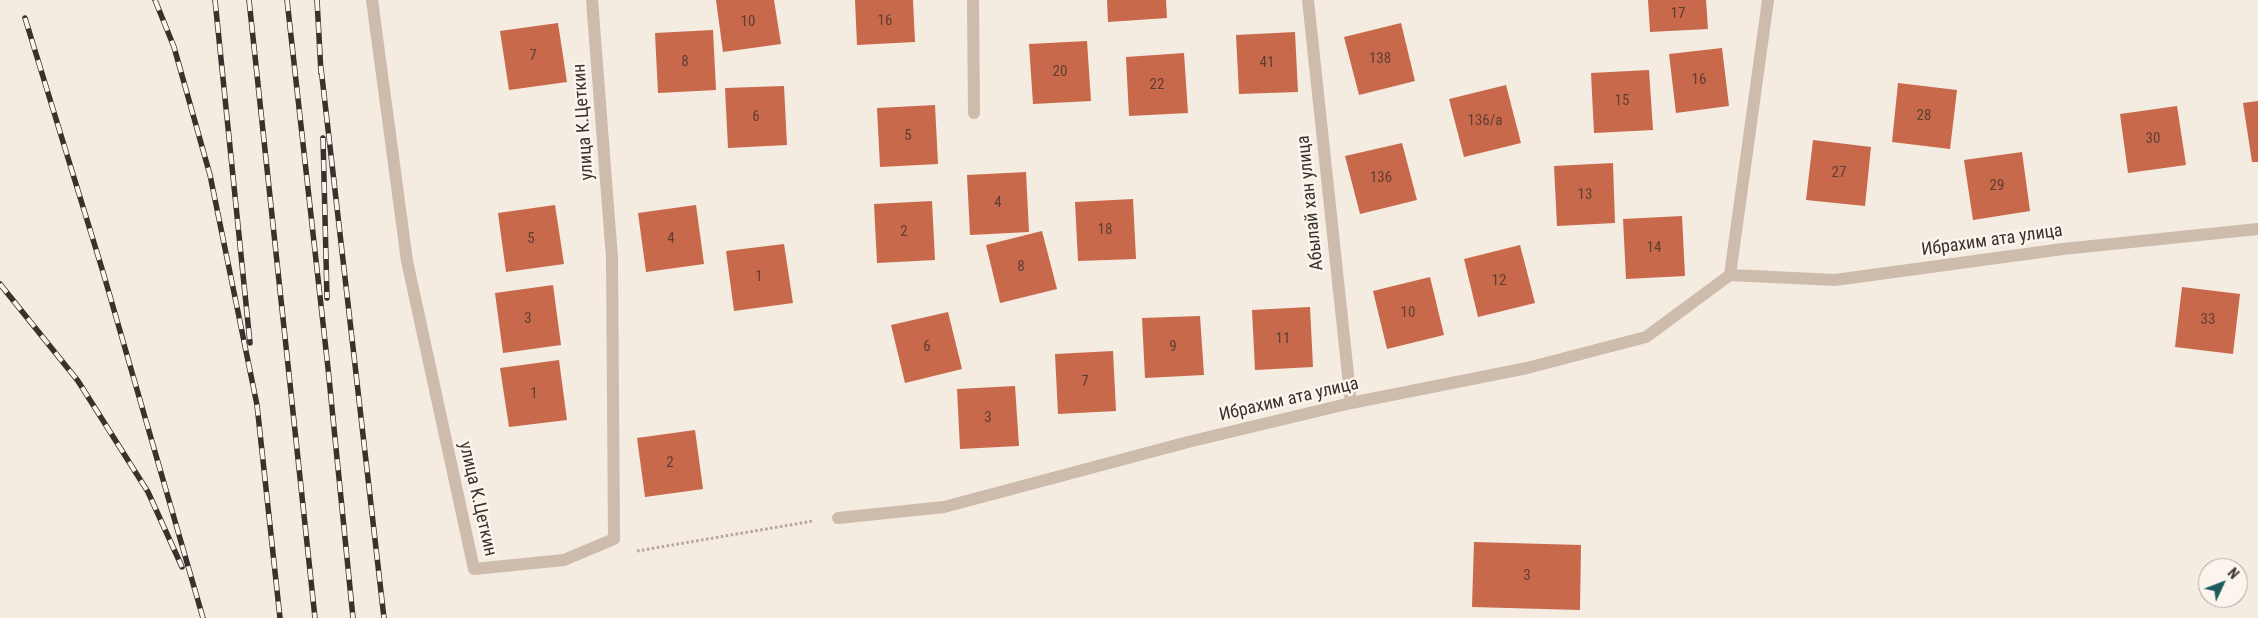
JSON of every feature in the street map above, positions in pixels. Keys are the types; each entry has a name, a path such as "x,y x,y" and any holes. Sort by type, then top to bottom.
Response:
{"street":[{"name":"улица К.Цеткин","path":"372,0 407,261 474,569 564,560 614,539 612,258 592,0"},
{"path":"973,0 974,113"},
{"name":"Абылай хан улица","path":"1308,0 1351,403"},
{"path":"1730,275 1768,0"},
{"name":"Ибрахим ата улица","path":"838,518 944,507 1188,442 1351,403 1527,368 1646,337 1730,275 1835,280 2063,249 2258,229"}],"path":[{"path":"614,539 637,551 838,518"}],"building":[{"path":"716,0 774,0 781,44 723,52"},
{"path":"855,0 913,0 915,42 857,45"},
{"path":"1107,0 1166,0 1167,18 1108,22"},
{"path":"1648,0 1706,0 1708,29 1650,32"},
{"path":"558,23 567,82 509,90 500,31"},
{"path":"1401,23 1415,81 1359,95 1344,37"},
{"path":"713,30 716,90 658,93 655,33"},
{"path":"1295,32 1298,92 1239,94 1236,35"},
{"path":"1087,41 1091,101 1033,104 1029,44"},
{"path":"1722,48 1729,106 1676,113 1669,54"},
{"path":"1184,53 1188,113 1129,116 1126,57"},
{"path":"1649,70 1653,130 1594,133 1591,73"},
{"path":"1898,83 1957,90 1950,149 1892,142"},
{"path":"1506,85 1521,143 1464,157 1449,99"},
{"path":"784,86 787,145 728,148 725,88"},
{"path":"2258,101 2258,162 2252,162 2243,103"},
{"path":"935,105 938,164 880,167 877,108"},
{"path":"2177,106 2186,165 2128,173 2120,114"},
{"path":"1813,140 1871,147 1865,206 1806,200"},
{"path":"1402,143 1417,200 1360,214 1345,156"},
{"path":"2022,152 2030,211 1973,220 1964,160"},
{"path":"1613,163 1615,223 1557,226 1554,166"},
{"path":"1026,172 1029,232 970,235 967,175"},
{"path":"1133,199 1136,259 1078,261 1075,202"},
{"path":"932,201 935,260 877,263 874,204"},
{"path":"555,205 564,264 506,272 498,213"},
{"path":"696,205 704,264 646,272 638,213"},
{"path":"1682,216 1685,276 1626,279 1623,219"},
{"path":"1042,231 1057,289 1000,303 986,245"},
{"path":"784,244 793,303 734,311 726,251"},
{"path":"1520,245 1535,303 1478,317 1464,259"},
{"path":"1430,277 1444,335 1387,349 1373,291"},
{"path":"553,285 561,345 503,353 495,293"},
{"path":"2182,287 2240,294 2233,354 2175,347"},
{"path":"1310,307 1313,367 1255,370 1252,310"},
{"path":"948,312 962,369 905,383 891,325"},
{"path":"1200,316 1204,375 1145,378 1142,318"},
{"path":"1113,351 1116,411 1058,414 1055,354"},
{"path":"559,360 567,420 509,427 500,368"},
{"path":"1015,386 1019,446 960,449 957,389"},
{"path":"695,430 703,489 645,497 637,438"},
{"path":"1474,542 1581,545 1580,610 1472,607"}],"railway":[{"path":"155,0 174,47 210,175 257,405 280,618"},
{"path":"215,0 250,343"},
{"path":"249,0 315,618"},
{"path":"287,0 328,368 353,618"},
{"path":"317,0 321,73"},
{"path":"25,18 103,272 203,618"},
{"path":"321,68 384,618"},
{"path":"323,138 327,298"},
{"path":"0,284 78,381 148,492 182,567"}]}
